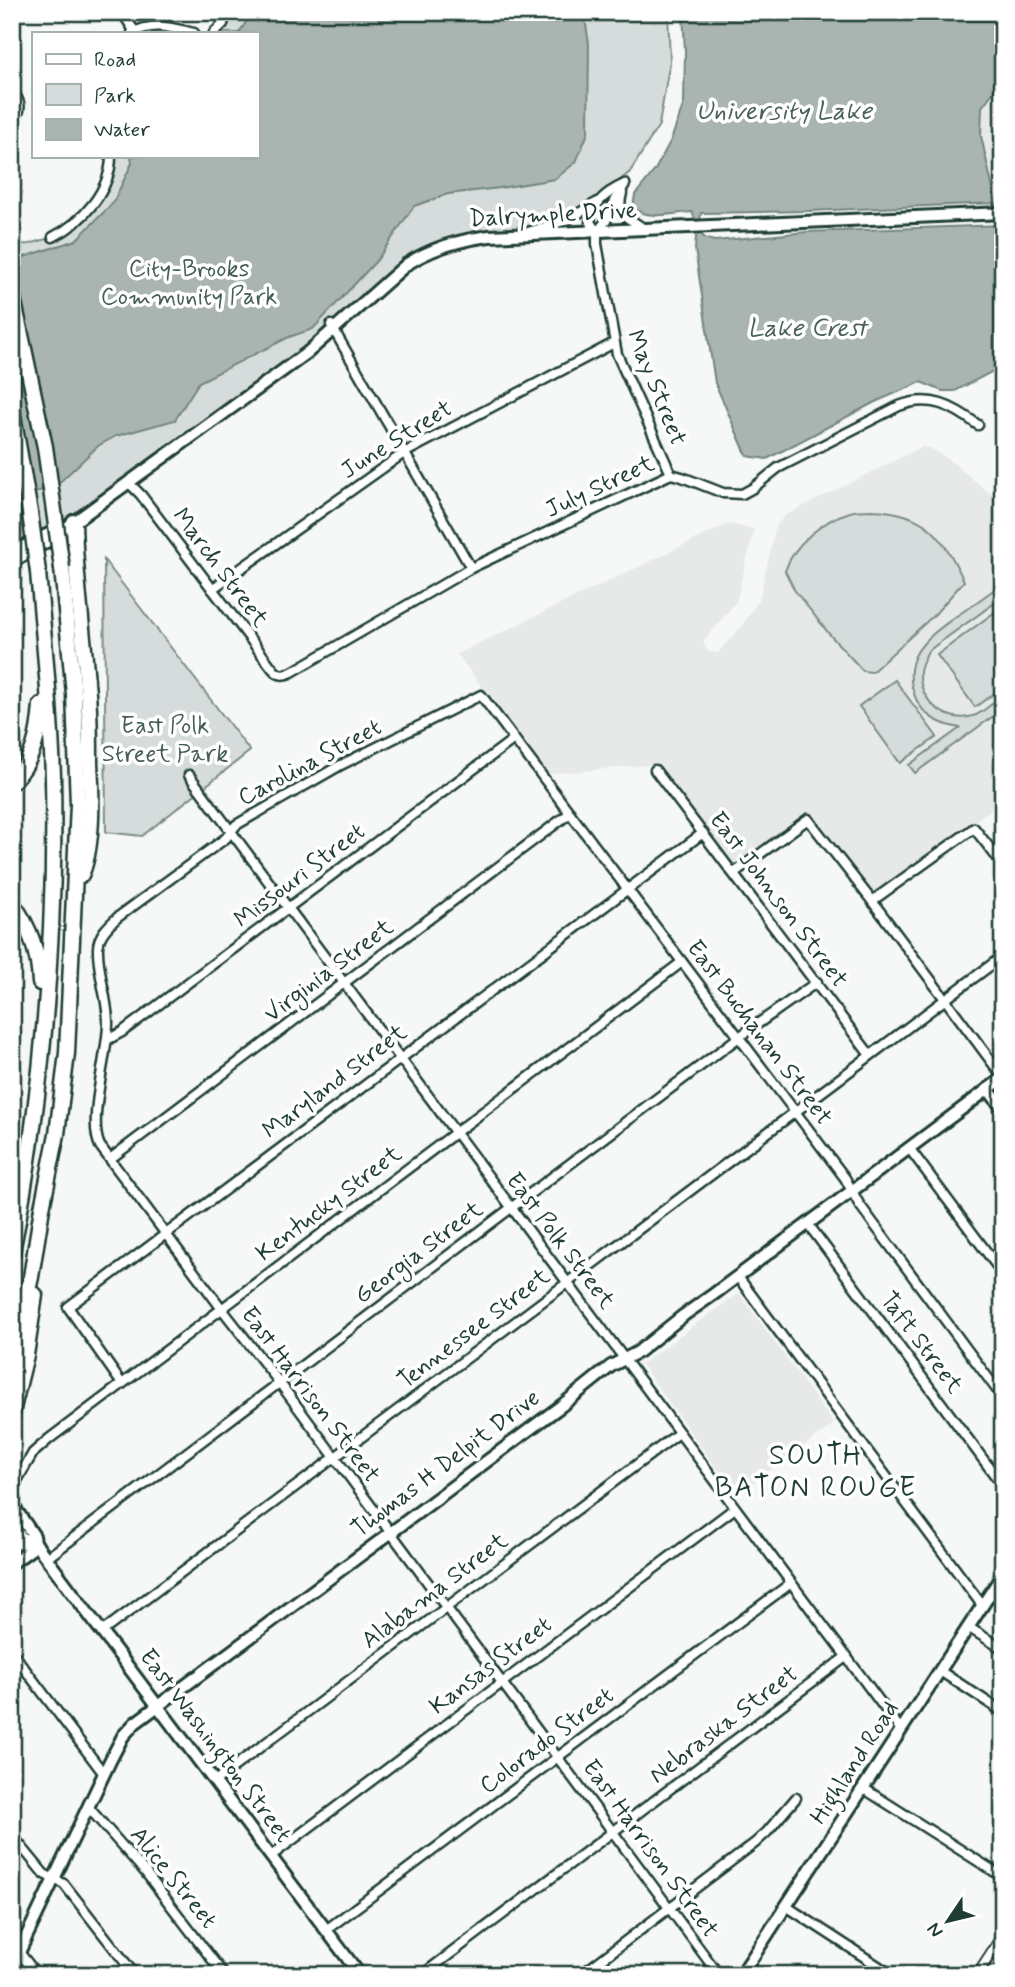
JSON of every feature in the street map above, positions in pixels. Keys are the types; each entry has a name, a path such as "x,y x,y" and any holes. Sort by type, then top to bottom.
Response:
{"highway":[{"path":"12,293 45,447 62,568 74,694 78,804 64,1083 31,1277 36,1298 16,1375 12,1412"},
{"path":"12,410 37,572 52,758 52,885 42,1056 12,1252"},
{"path":"74,522 88,686 91,822 85,866 74,888"},
{"path":"12,782 29,760 37,737 44,634"},
{"path":"12,903 30,933 38,961 42,1056"}],"street":[{"path":"122,12 133,32 151,26 189,32"},
{"path":"215,32 223,24 227,12"},
{"path":"12,92 18,99 20,108 12,121"},
{"path":"53,237 75,222 92,205 109,175 111,158"},
{"path":"519,235 567,219 625,184 621,198 624,214 645,230"},
{"path":"597,232 604,225 623,189"},
{"name":"May Street","path":"601,199 590,218 597,232 614,343 620,363 671,474"},
{"name":"Dalrymple Drive","path":"12,562 48,541 297,361 400,269 422,255 448,244 489,236 1003,214"},
{"path":"332,328 471,568"},
{"name":"June Street","path":"212,589 404,453 614,343"},
{"name":"July Street","path":"281,675 292,672 471,568 671,474 723,493 742,495 778,468 899,406 919,401 934,401 953,407 978,425"},
{"name":"March Street","path":"129,483 141,495 273,669 281,675"},
{"name":"Dalrymple Drive","path":"12,552 74,522"},
{"name":"East Buchanan Street","path":"481,695 845,1178 859,1205 1003,1398"},
{"name":"Carolina Street","path":"103,933 118,917 226,838 236,825 292,792 481,695"},
{"name":"Missouri Street","path":"107,1040 122,1032 514,739"},
{"name":"East Johnson Street","path":"654,770 870,1055"},
{"name":"East Polk Street","path":"189,775 901,1730"},
{"name":"Virginia Street","path":"110,1159 570,813"},
{"path":"734,873 808,819 1003,1078"},
{"path":"872,901 974,828 1000,855 1003,865"},
{"name":"Maryland Street","path":"122,1384 68,1307 703,833"},
{"name":"East Harrison Street","path":"103,933 98,948 106,1002 107,1040 97,1139 165,1234 279,1382 719,1975"},
{"name":"Tennessee Street","path":"103,1631 1003,956"},
{"name":"Kentucky Street","path":"12,1489 35,1450 682,962"},
{"name":"Georgia Street","path":"47,1558 739,1037 817,982"},
{"path":"12,1056 14,1032"},
{"name":"Thomas H Delpit Drive","path":"12,1967 119,1743 128,1730 611,1366 638,1352 1003,1078"},
{"path":"988,1089 1003,1110"},
{"path":"909,1148 1003,1274"},
{"name":"Taft Street","path":"808,1224 1003,1486"},
{"path":"738,1276 982,1605"},
{"name":"Alabama Street","path":"215,1781 679,1433"},
{"path":"12,1504 34,1536 12,1563"},
{"name":"Kansas Street","path":"271,1856 736,1508"},
{"path":"12,1527 27,1543"},
{"name":"East Washington Street","path":"27,1543 47,1558 360,1975"},
{"name":"Highland Road","path":"741,1975 1003,1574"},
{"name":"Colorado Street","path":"326,1930 792,1583"},
{"path":"968,1628 1003,1649"},
{"path":"12,1652 104,1774"},
{"name":"Nebraska Street","path":"422,1975 847,1656"},
{"path":"940,1671 1003,1712"},
{"path":"863,1788 1003,1877"},
{"path":"580,1975 755,1843 796,1798"},
{"name":"Alice Street","path":"88,1807 146,1873 224,1975"},
{"path":"12,1835 44,1874 64,1884 135,1975"},
{"path":"786,1906 892,1975"},
{"path":"977,1975 1003,1935"},
{"path":"19,1952 37,1975"}],"shaded area":[{"path":"1003,79 1003,203 996,203 981,136 982,107"},
{"path":"922,447 932,449 948,459 1003,504 1003,801 873,894 810,813 735,867 659,764 548,774 457,654 728,524 754,529 736,602 703,642 708,652 718,653 741,627 759,600 776,526 786,515"},
{"path":"739,1293 834,1424 736,1495 641,1364"}],"green space":[{"name":"City-Brooks Community Park","path":"226,12 668,12 670,61 659,125 630,172 580,213 519,235 456,242 422,255 334,331 114,494 12,548 12,245 30,244 53,237 75,222 106,184 111,158 259,158 259,32 214,32"},
{"path":"872,510 906,515 930,529 948,551 964,581 935,614 872,672 863,671 831,636 795,591 785,571 802,543 820,527 850,512"},
{"name":"East Polk Street Park","path":"104,560 250,751 142,836 106,832"},
{"path":"1003,583 1003,597 928,651 920,672 921,683 929,701 945,714 965,718 976,715 1003,695 1003,709 915,773 909,765 960,728 934,719 919,705 911,684 913,659 936,631"},
{"path":"1003,606 1003,687 975,707 937,655"},
{"path":"895,680 937,737 900,763 859,706"}],"water":[{"name":"City-Brooks Community Park","path":"244,12 584,12 589,44 588,133 576,162 555,179 448,194 414,206 377,260 313,329 289,337 199,382 175,420 116,436 98,446 60,482 12,503 12,261 76,240 113,203 132,163 131,158 259,158 259,32 240,32 246,22"},
{"path":"683,12 1003,12 1003,79 982,107 981,136 996,203 701,213 700,230 707,239 715,241 806,232 1003,225 1003,366 955,391 942,391 921,382 875,402 767,459 747,456 715,383 695,249 694,216 692,212 645,214 633,207 635,195 655,170 671,140 684,103"}],"district":[{"name":"SOUTH BATON ROUGE","path":"816,1472"}],"water label":[{"name":"University Lake","path":"784,112"},
{"name":"Lake Crest","path":"807,329"}]}
